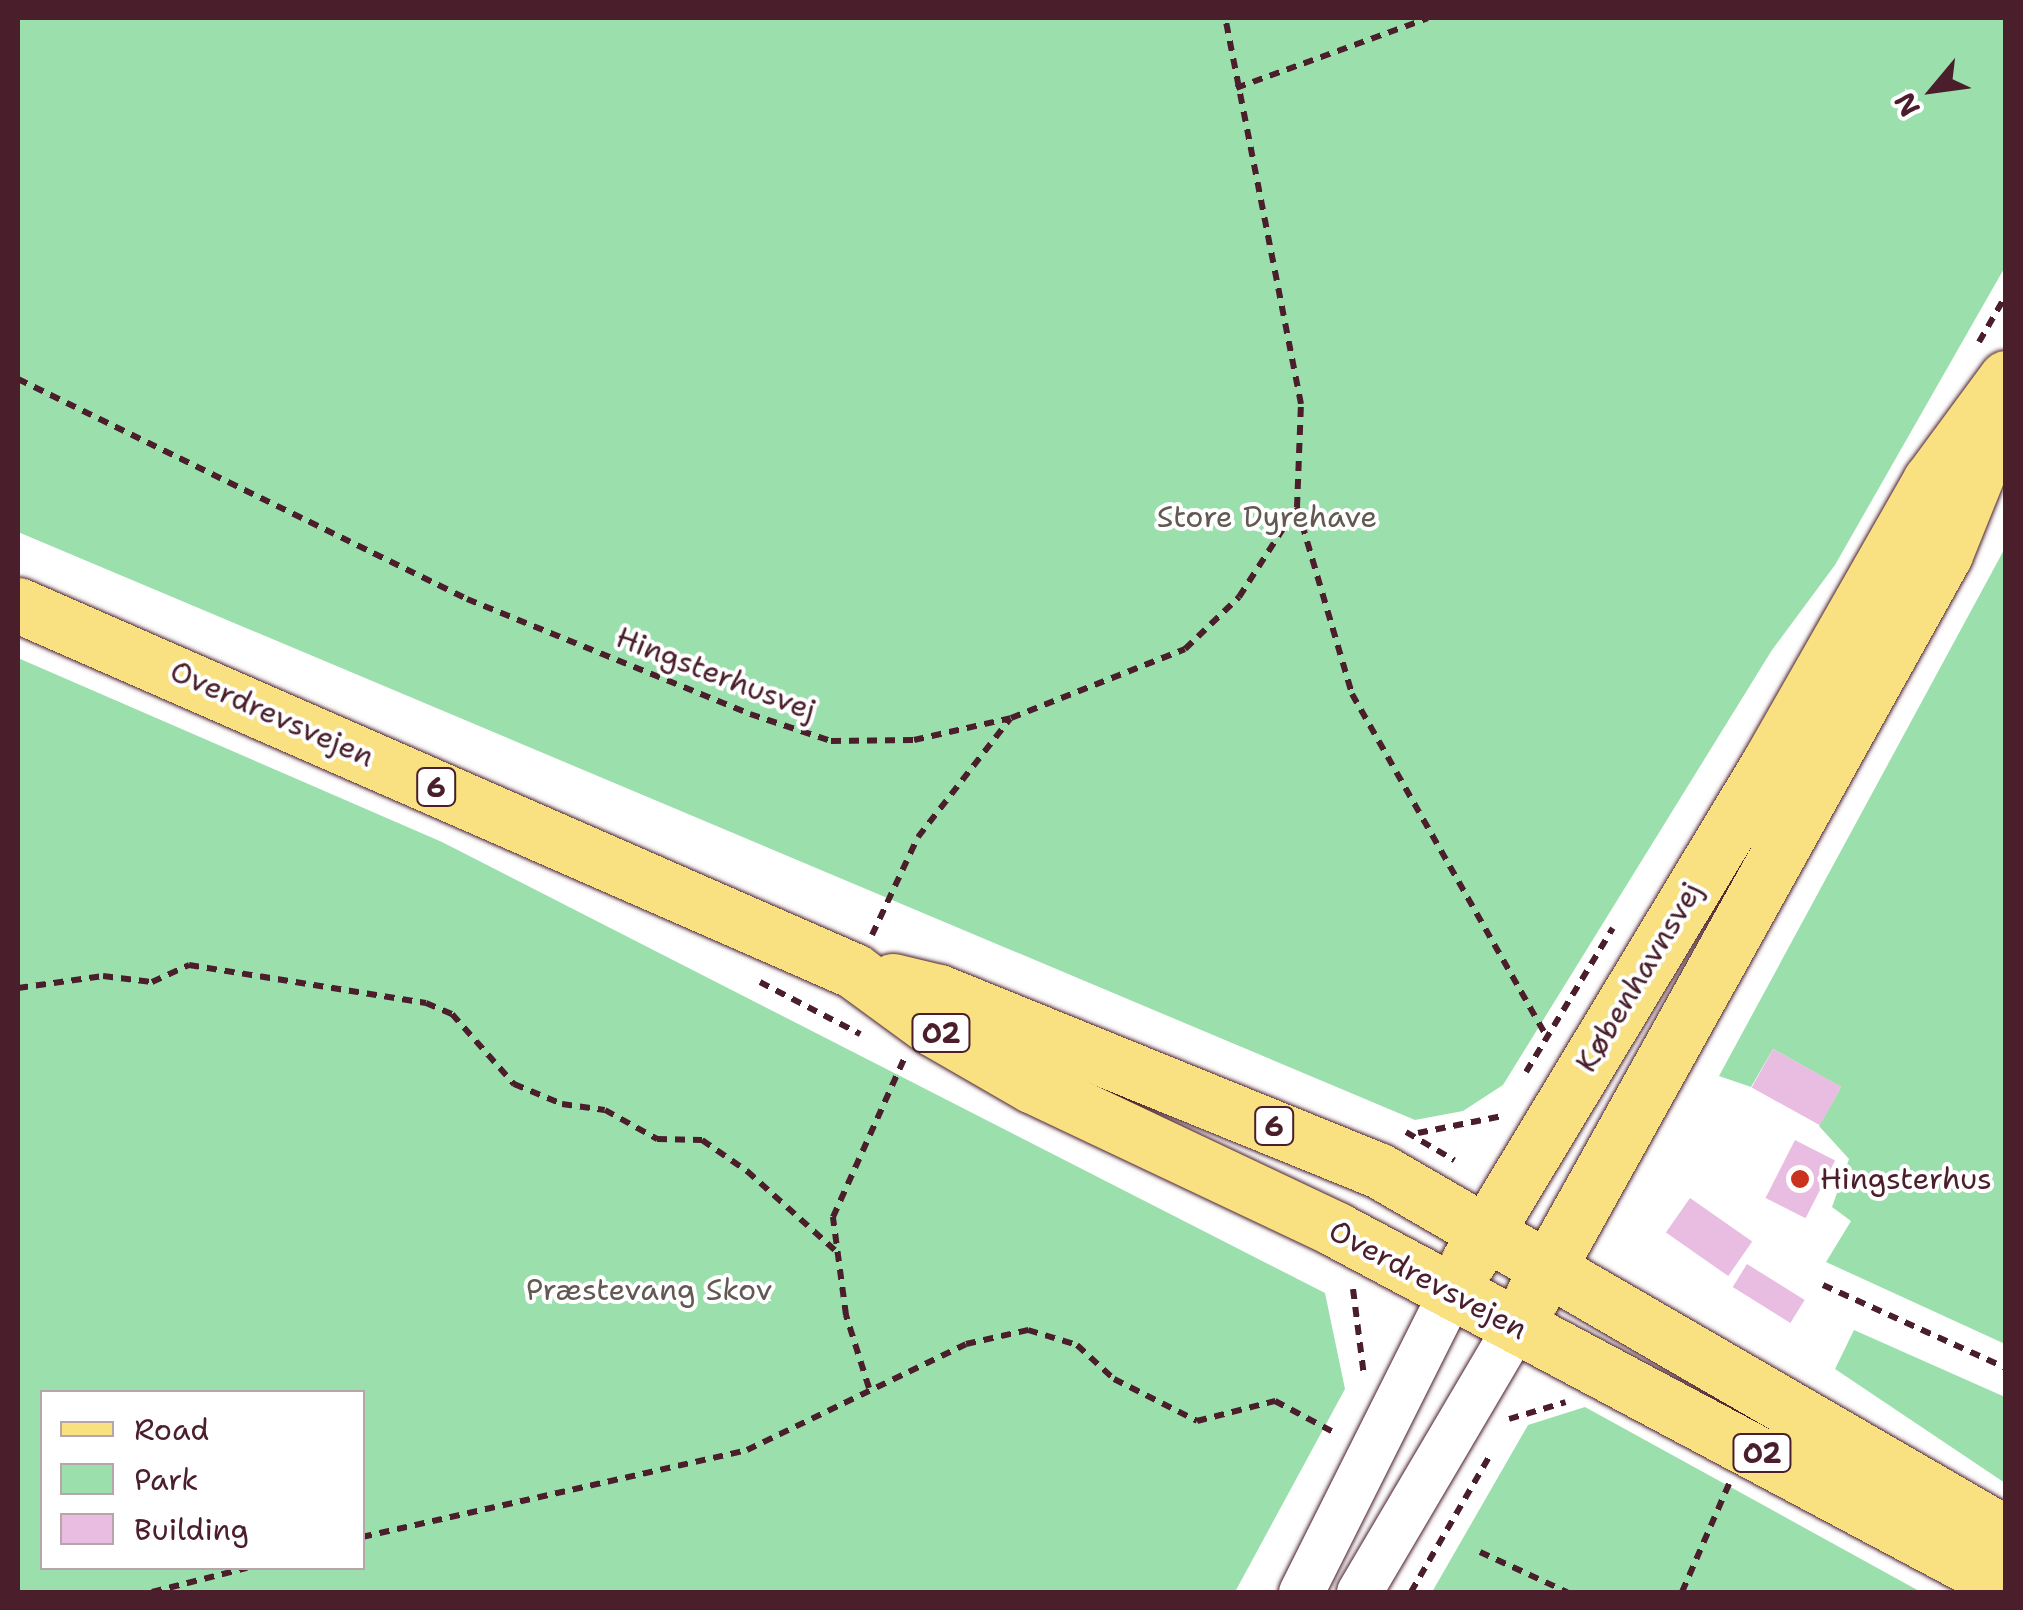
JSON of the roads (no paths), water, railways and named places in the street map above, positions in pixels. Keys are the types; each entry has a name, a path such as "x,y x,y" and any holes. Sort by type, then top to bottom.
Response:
{"main road":[{"name":"Københavnsvej","path":"1452,1291 1769,763 1930,481 2006,378"},
{"name":"Københavnsvej","path":"1516,1325 1946,554 2006,403"},
{"name":"Overdrevsvejen","path":"18,604 854,971 938,992 1243,1112 1378,1170 2006,1534"},
{"name":"Overdrevsvejen","path":"854,971 932,1028 1033,1086 1452,1291 2006,1586"}],"street":[{"name":"Københavnsvej","path":"1301,1592 1452,1291"},
{"name":"Københavnsvej","path":"1359,1592 1516,1325"}],"place":[{"name":"Hingsterhus","path":"1800,1179"}],"park label":[{"name":"Store Dyrehave","path":"1267,517"},
{"name":"Præstevang Skov","path":"649,1290"}]}
